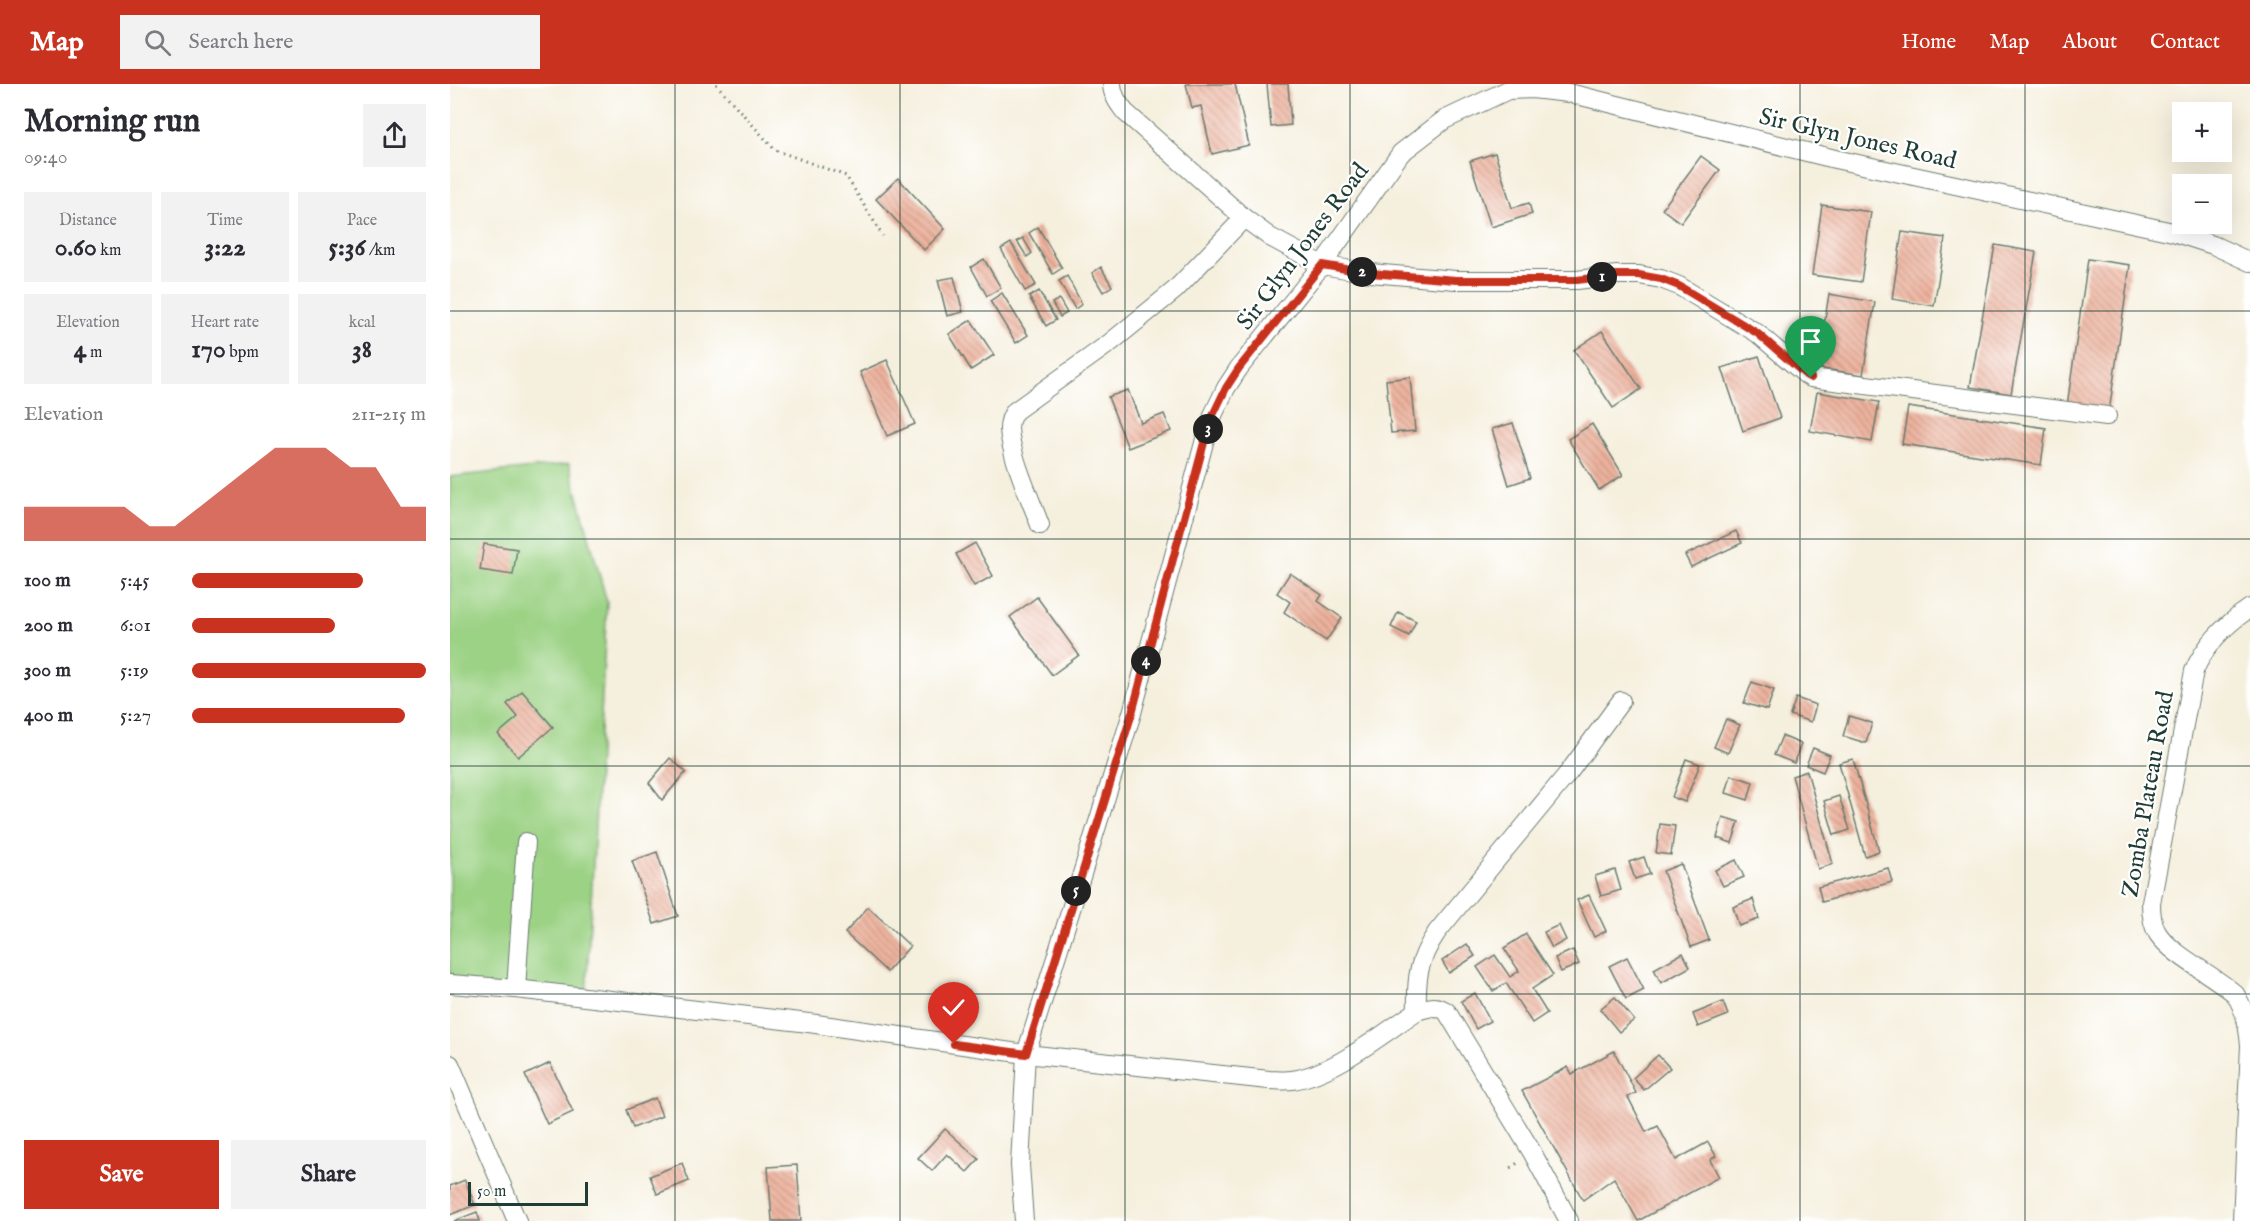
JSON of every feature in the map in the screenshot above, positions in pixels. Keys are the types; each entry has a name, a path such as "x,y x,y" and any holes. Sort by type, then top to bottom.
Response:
{"street":[{"path":"1112,84 1117,102 1125,112 1244,218 1270,237 1322,265 1380,274 1456,280 1577,280 1617,275 1639,275 1661,279 1679,286 1757,333 1811,378 2107,416"},
{"name":"Sir Glyn Jones Road","path":"1024,1221 1020,1165 1026,1054 1132,713 1205,439 1214,413 1239,368 1322,265 1401,153 1444,120 1508,90 1532,89 1569,93 1835,159 2173,232 2213,244 2250,262"},
{"path":"1040,525 1020,472 1009,430 1015,411 1111,342 1175,290 1244,218"},
{"name":"Zomba Plateau Road","path":"2242,1221 2250,1045 2248,1022 2235,994 2168,945 2158,935 2151,916 2151,903 2194,671 2199,658 2213,639 2250,608"},
{"path":"1417,1011 1416,986 1420,963 1426,948 1569,772 1621,701"},
{"path":"516,989 526,842"},
{"path":"450,984 516,989 809,1023 1026,1054 1291,1081 1311,1076 1333,1066 1417,1011 1431,1006 1440,1007 1447,1012 1532,1152 1569,1221"},
{"path":"450,1064 517,1221"}],"path":[{"path":"716,84 775,150 846,176 883,236"}],"green space":[{"path":"569,464 607,602 586,998 450,984 450,477"}],"building":[{"path":"1186,84 1235,84 1249,145 1212,154 1201,106 1192,108"},
{"path":"1267,84 1288,84 1291,125 1271,127"},
{"path":"1495,153 1512,208 1529,203 1532,214 1491,227 1470,161"},
{"path":"1701,156 1720,170 1681,223 1662,209"},
{"path":"898,178 945,229 924,250 876,199"},
{"path":"1822,205 1871,212 1861,282 1812,275"},
{"path":"1038,227 1062,268 1053,274 1029,233"},
{"path":"1902,232 1945,238 1934,306 1892,299"},
{"path":"1023,238 1032,253 1027,257 1017,241"},
{"path":"1011,243 1036,285 1025,291 1001,249"},
{"path":"1995,245 2036,252 2011,394 1970,387"},
{"path":"984,259 1001,288 987,296 971,267"},
{"path":"2088,259 2130,265 2109,412 2067,406"},
{"path":"1101,267 1112,286 1103,292 1092,273"},
{"path":"1067,276 1082,304 1075,309 1059,281"},
{"path":"954,277 963,312 947,316 938,280"},
{"path":"1039,291 1056,320 1046,326 1029,297"},
{"path":"1002,293 1028,335 1016,343 990,301"},
{"path":"1829,294 1875,302 1863,375 1817,368"},
{"path":"1059,299 1067,313 1060,317 1052,303"},
{"path":"971,320 994,355 971,370 949,334"},
{"path":"1602,331 1641,389 1613,408 1574,350"},
{"path":"1759,356 1780,418 1743,431 1722,368"},
{"path":"887,360 915,424 887,436 860,372"},
{"path":"1410,377 1415,431 1391,433 1386,380"},
{"path":"1128,390 1141,423 1164,414 1171,431 1128,448 1108,397"},
{"path":"1817,392 1879,402 1872,442 1810,431"},
{"path":"1908,407 2046,428 2041,465 1902,444"},
{"path":"1513,423 1530,478 1509,485 1492,429"},
{"path":"1592,424 1623,475 1599,490 1568,439"},
{"path":"1736,531 1742,543 1691,567 1685,555"},
{"path":"975,543 993,576 974,586 956,554"},
{"path":"484,544 517,549 513,575 480,570"},
{"path":"1290,573 1322,595 1318,601 1342,618 1326,641 1284,612 1290,602 1277,593"},
{"path":"1037,597 1079,655 1052,675 1010,617"},
{"path":"1398,612 1416,621 1409,636 1391,627"},
{"path":"1752,682 1774,690 1767,710 1744,703"},
{"path":"522,691 553,727 518,757 498,734 518,717 507,704"},
{"path":"1796,698 1816,705 1811,722 1790,715"},
{"path":"1849,716 1872,723 1866,743 1843,736"},
{"path":"1726,719 1740,725 1728,753 1714,747"},
{"path":"1782,736 1801,744 1794,763 1774,755"},
{"path":"1813,748 1830,755 1823,772 1806,765"},
{"path":"670,758 686,772 662,800 649,783"},
{"path":"1686,759 1700,764 1685,802 1672,797"},
{"path":"1853,759 1879,851 1865,856 1839,763"},
{"path":"1807,771 1833,864 1818,869 1792,776"},
{"path":"1731,775 1753,782 1748,800 1726,793"},
{"path":"1839,796 1850,830 1834,835 1824,801"},
{"path":"1723,817 1739,822 1732,843 1717,838"},
{"path":"1660,824 1675,826 1671,855 1656,853"},
{"path":"657,852 678,916 654,924 632,861"},
{"path":"1644,857 1650,874 1635,879 1629,862"},
{"path":"1736,860 1744,877 1723,886 1715,870"},
{"path":"1681,864 1709,940 1691,947 1663,871"},
{"path":"1888,868 1892,882 1822,902 1818,887"},
{"path":"1615,870 1621,890 1601,896 1595,876"},
{"path":"1589,895 1606,931 1594,937 1577,900"},
{"path":"1753,899 1759,919 1739,926 1733,907"},
{"path":"868,907 910,946 887,972 845,933"},
{"path":"1559,925 1566,940 1552,948 1544,932"},
{"path":"1526,934 1553,975 1532,989 1547,1013 1532,1023 1506,983 1493,991 1477,967 1495,955 1510,977 1519,971 1504,948"},
{"path":"1467,944 1475,956 1449,973 1442,961"},
{"path":"1573,950 1579,964 1561,972 1555,958"},
{"path":"1683,953 1690,967 1661,983 1654,969"},
{"path":"1627,957 1644,990 1626,999 1609,966"},
{"path":"1475,993 1490,1021 1476,1029 1461,1001"},
{"path":"1615,997 1634,1020 1619,1032 1600,1009"},
{"path":"1723,1002 1728,1015 1698,1027 1693,1014"},
{"path":"1614,1051 1636,1093 1628,1097 1646,1132 1658,1126 1676,1160 1708,1142 1716,1156 1710,1160 1719,1177 1638,1221 1614,1178 1583,1200 1522,1091 1568,1067 1572,1074"},
{"path":"1658,1055 1670,1068 1644,1090 1633,1078"},
{"path":"550,1063 573,1112 547,1124 525,1075"},
{"path":"655,1098 662,1116 633,1128 626,1110"},
{"path":"945,1129 979,1159 967,1172 947,1154 932,1171 918,1158"},
{"path":"682,1163 689,1181 657,1194 650,1176"},
{"path":"797,1165 801,1221 772,1221 768,1167"},
{"path":"465,1180 475,1205 450,1215 450,1186"},
{"path":"477,1212 480,1221 454,1221"}],"route":[{"path":"954,1044 1026,1054 1132,713 1205,439 1214,413 1239,368 1322,265 1370,273 1456,280 1577,280 1617,275 1639,275 1661,279 1679,286 1757,333 1811,378"}]}
